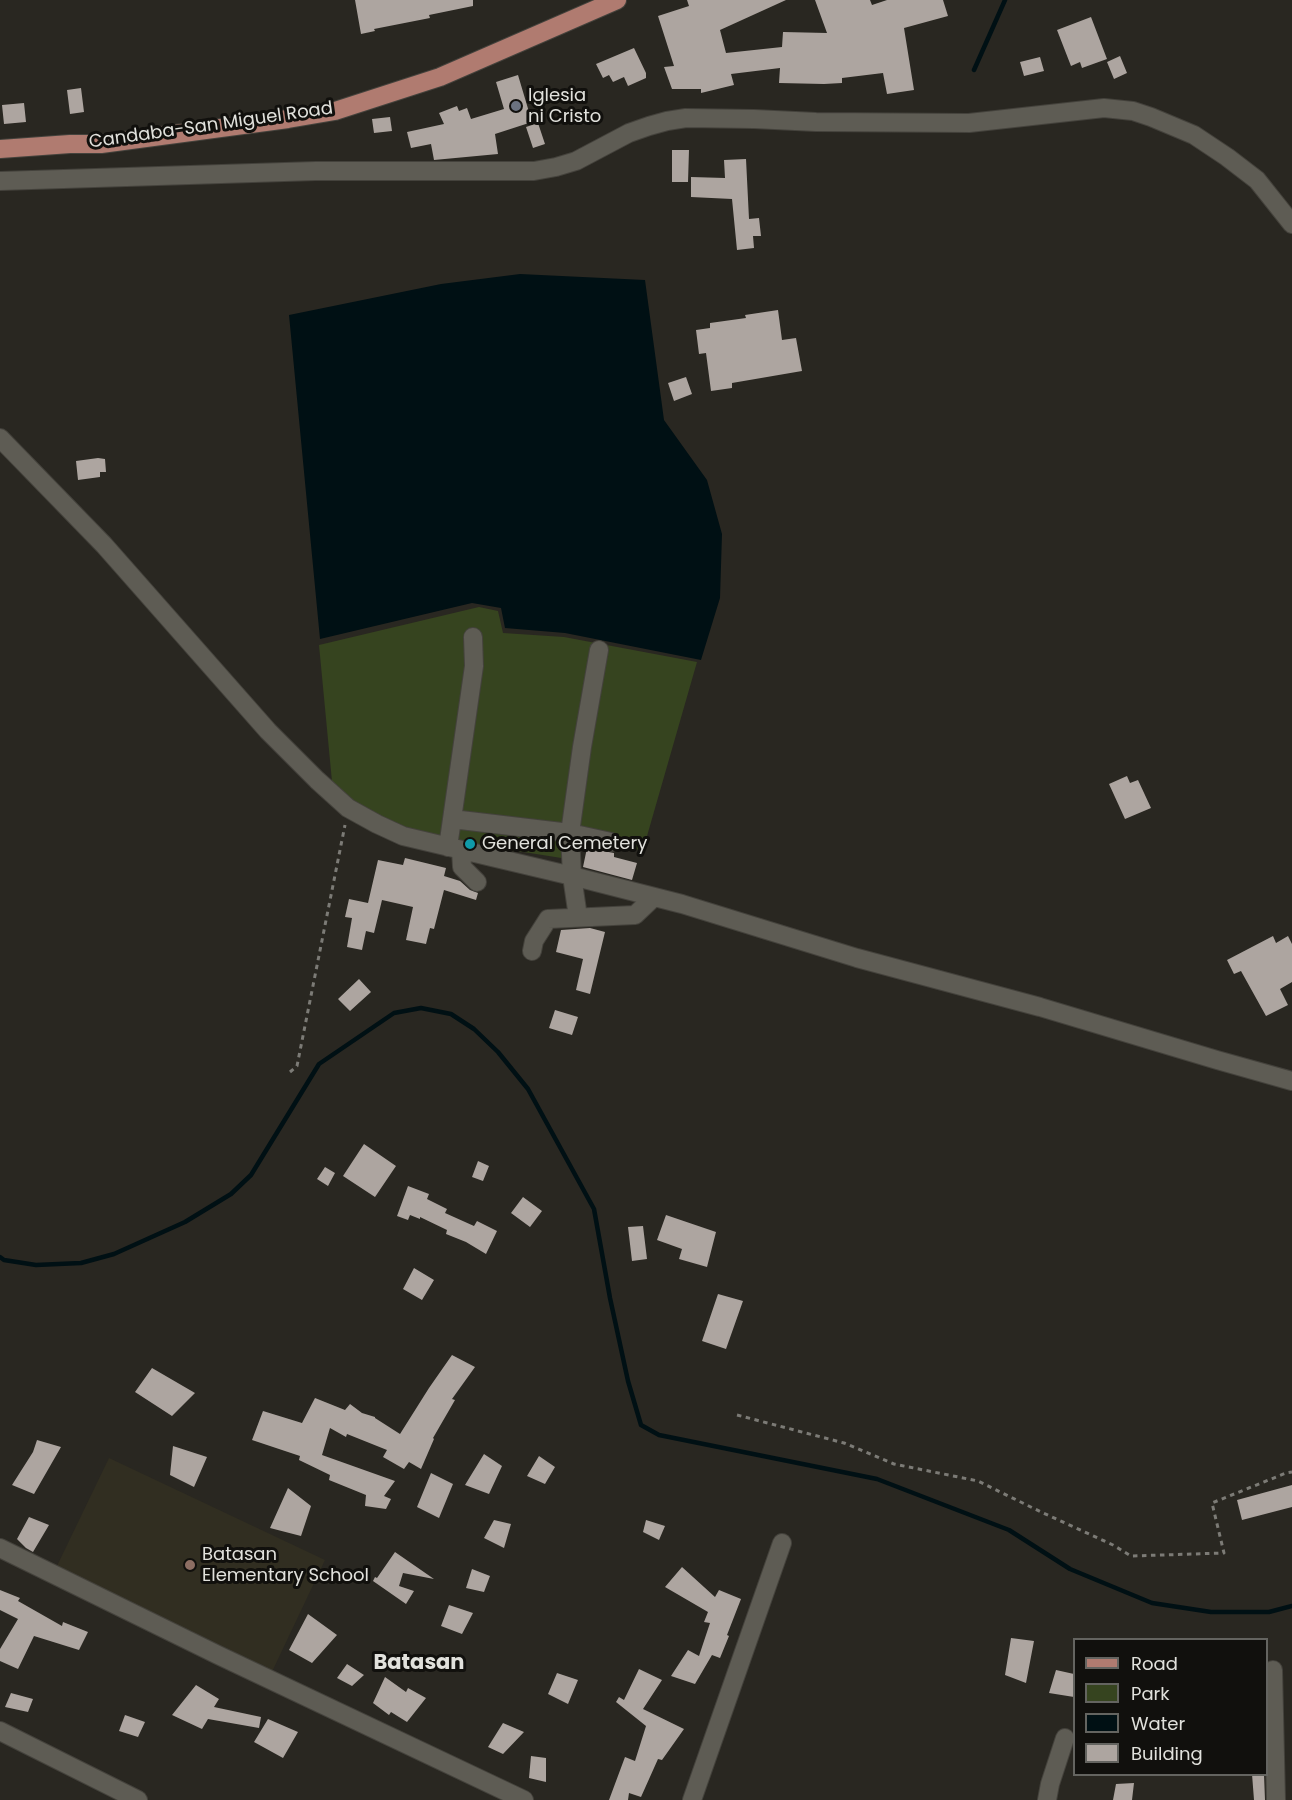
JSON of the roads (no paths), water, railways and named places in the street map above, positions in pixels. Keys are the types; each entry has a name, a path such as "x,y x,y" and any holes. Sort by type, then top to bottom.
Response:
{"main road":[{"name":"Candaba-San Miguel Road","path":"0,149 101,144 266,123 335,111 440,77 617,0"}],"street":[{"path":"0,181 316,171 534,171 576,161 629,134 649,126 676,120 969,123 1104,108 1142,114 1194,135 1257,180 1292,225"},
{"path":"0,438 104,545 268,731 348,808 376,824 404,836 654,897 857,958 1040,1007 1292,1081"},
{"path":"474,637 474,666 452,819 454,849 462,867 477,882"},
{"path":"578,917 572,876 570,833 599,650"},
{"path":"452,819 570,833 611,842"},
{"path":"532,951 534,941 548,919 635,915 654,897"},
{"path":"692,1800 782,1543"},
{"path":"0,1548 218,1655 524,1800"},
{"path":"1273,1670 1276,1800"},
{"path":"0,1731 138,1800"},
{"path":"1047,1800 1065,1738"}],"water":[{"path":"520,274 645,280 664,420 707,480 722,534 720,598 701,660 565,633 505,628 501,608 472,603 320,639 289,315 441,284"}],"waterway":[{"path":"974,70 1005,0"},
{"path":"0,1257 4,1260 36,1265 81,1263 114,1254 185,1222 231,1194 251,1175 319,1064 394,1013 421,1008 451,1014 474,1029 498,1052 528,1089 594,1209 628,1381 641,1425 659,1435 877,1479 1009,1530 1070,1569 1152,1603 1211,1612 1269,1612 1292,1606"}],"place":[{"name":"Iglesia ni Cristo","path":"516,106"},
{"name":"General Cemetery","path":"470,844"},
{"name":"Batasan Elementary School","path":"190,1565"}],"district":[{"name":"Batasan","path":"419,1664"}]}
